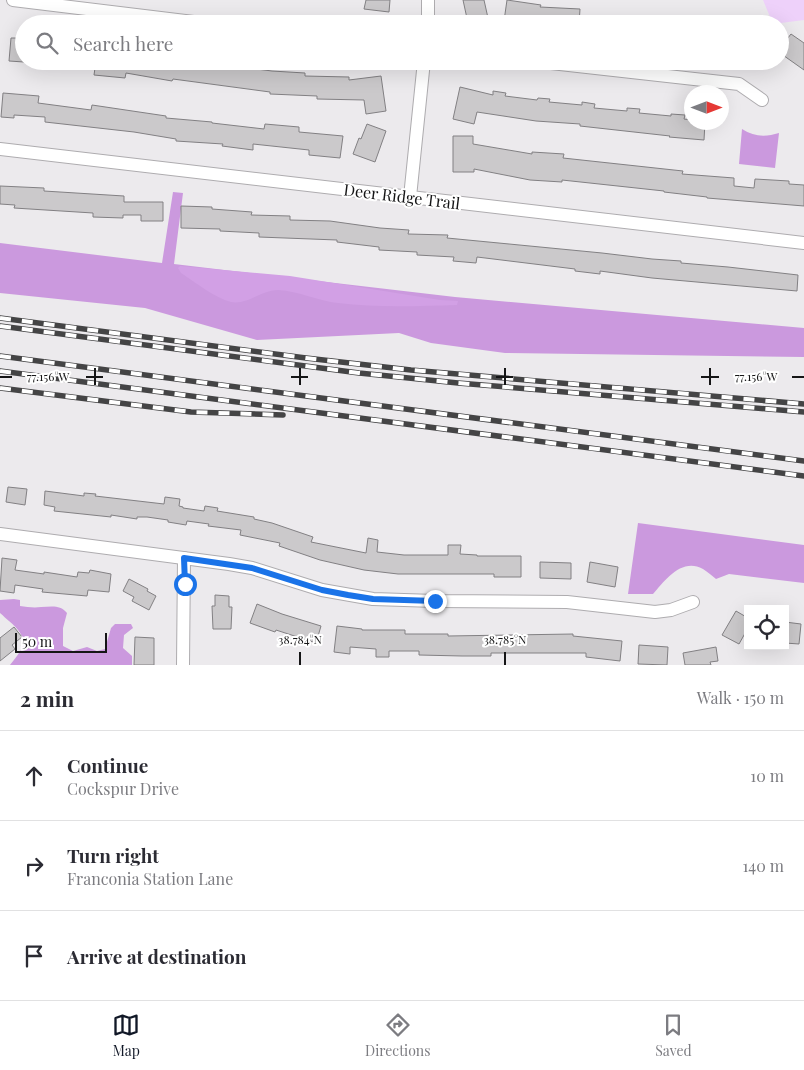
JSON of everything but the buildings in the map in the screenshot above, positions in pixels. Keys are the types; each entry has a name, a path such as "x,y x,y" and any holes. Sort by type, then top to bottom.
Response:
{"street":[{"path":"13,0 136,15"},
{"path":"428,0 428,15"},
{"path":"410,197 423,70"},
{"path":"614,70 739,84 762,100"},
{"name":"Deer Ridge Trail","path":"0,149 804,243"},
{"path":"0,534 252,568 322,590 373,599 567,602 655,612 671,610 693,602"},
{"path":"183,665 184,558"}],"shaded area":[{"path":"763,0 804,0 804,20 789,22 789,15 769,15"},
{"path":"742,129 760,136 779,133 775,168 739,164"},
{"path":"173,192 183,193 174,264 455,297 804,328 804,357 505,353 431,343 399,333 257,340 145,308 0,293 0,243 162,263"},
{"path":"180,266 290,276 440,300 458,301 457,305 368,306 331,302 278,290 266,292 249,300 231,302 212,293 181,273 178,268"},
{"path":"638,523 804,545 804,583 729,574 716,579 703,569 688,566 675,572 653,594 628,594"},
{"path":"0,600 20,600 20,606 55,607 64,610 67,613 63,628 63,646 73,651 87,647 97,651 105,649 111,628 115,624 131,624 133,628 124,635 123,648 132,656 132,665 10,665 22,647 23,642 20,632 0,613"}],"railway":[{"path":"0,318 411,370 804,404"},
{"path":"0,326 359,373 804,412"},
{"path":"0,356 804,461"},
{"path":"0,371 804,476"},
{"path":"0,388 191,412 283,415"}],"route":[{"path":"185,584 184,558 252,568 322,590 348,595 373,599 435,601"}]}
